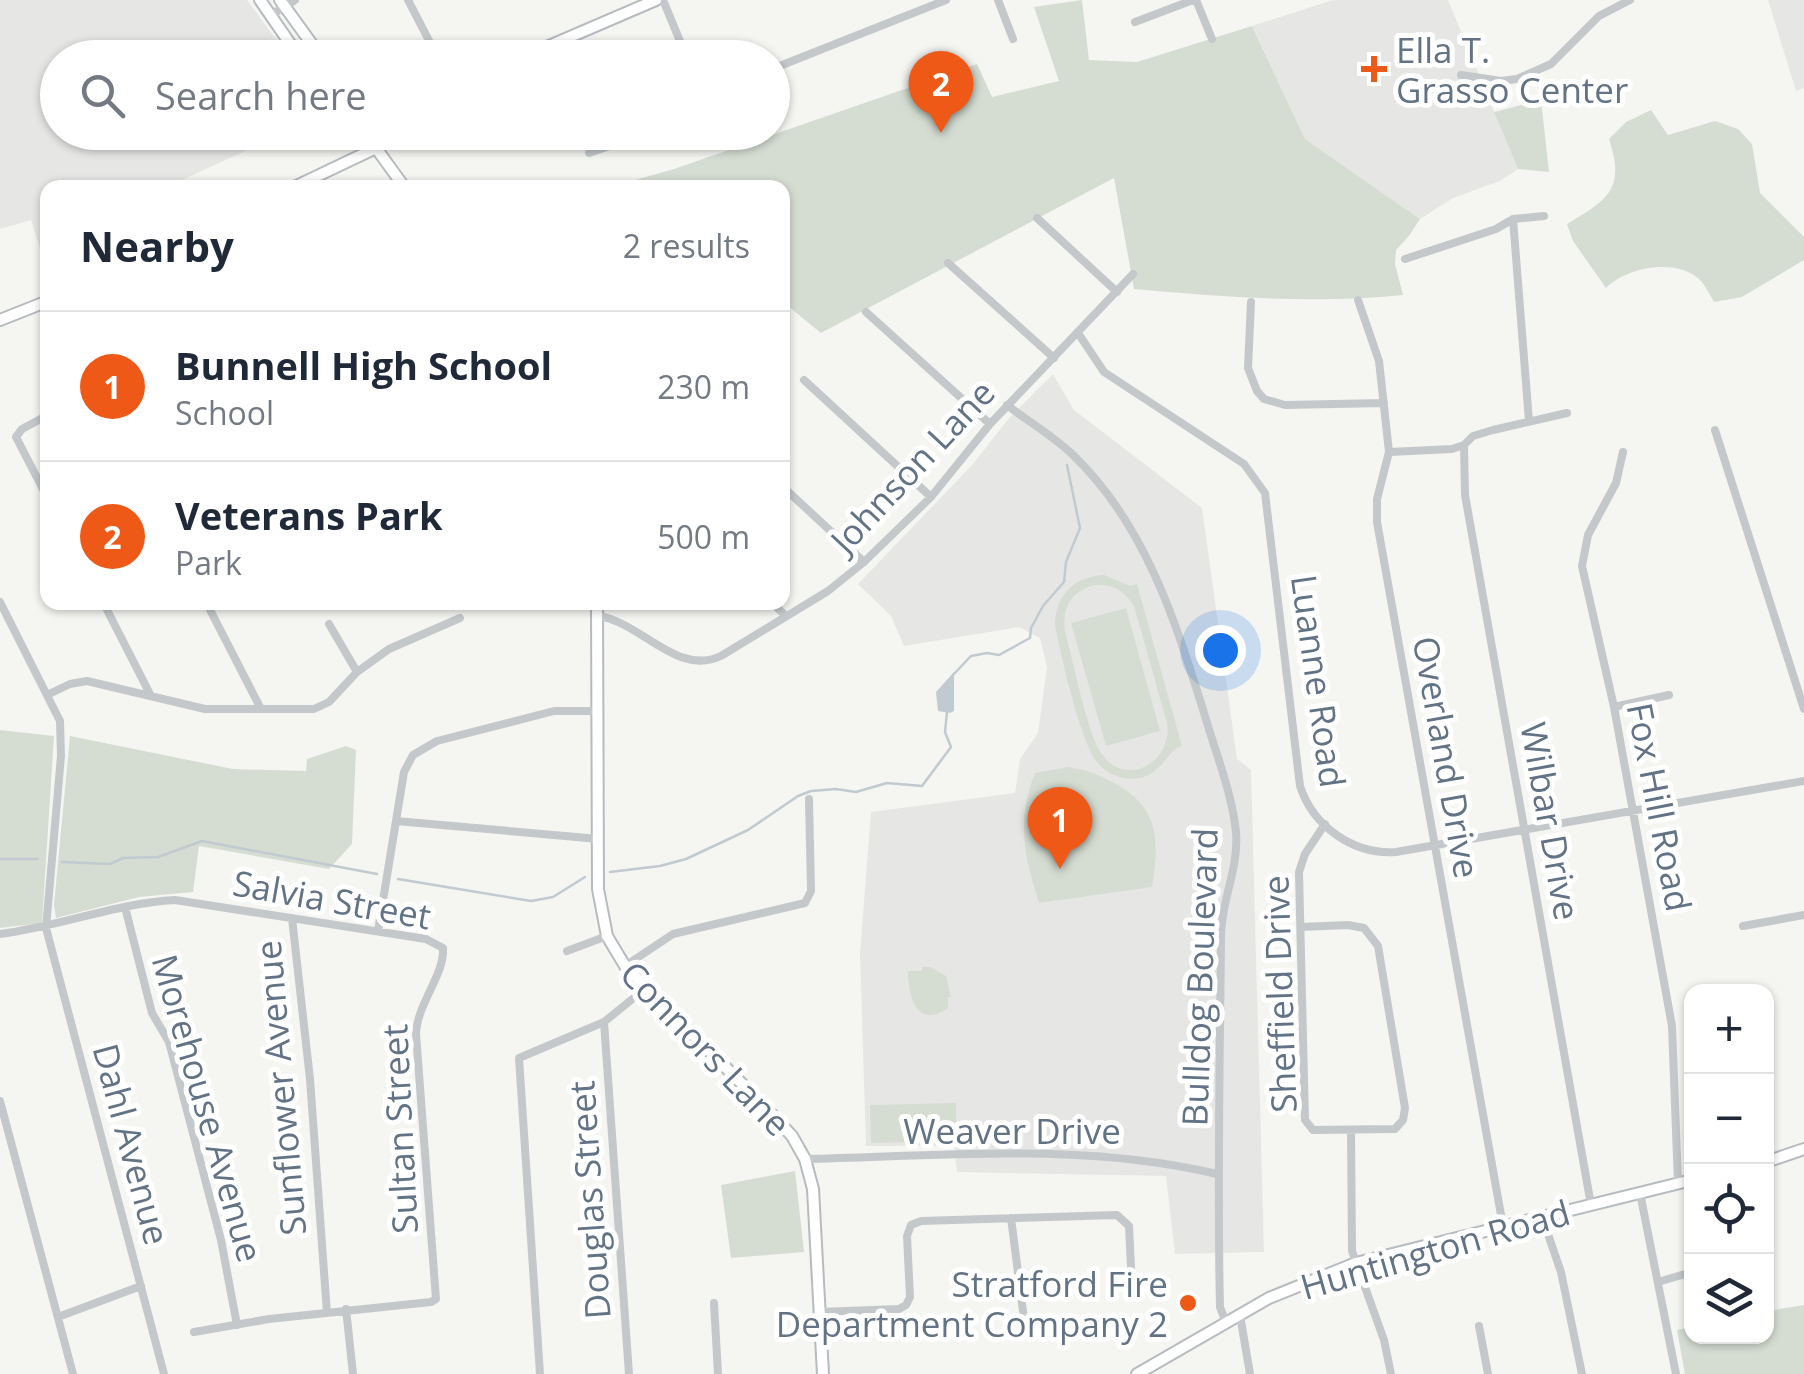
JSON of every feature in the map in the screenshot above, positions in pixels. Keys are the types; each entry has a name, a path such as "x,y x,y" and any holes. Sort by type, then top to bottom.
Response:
{"street":[{"path":"260,0 288,40"},
{"path":"408,0 429,40"},
{"path":"564,40 659,0 678,40"},
{"path":"790,62 946,0"},
{"path":"998,0 1013,39"},
{"path":"1135,22 1195,0 1212,39"},
{"path":"1460,74 1501,81 1517,79 1552,64 1598,16 1630,0"},
{"path":"271,15 286,2 310,40"},
{"path":"309,180 372,150"},
{"path":"377,150 399,180"},
{"path":"589,153 598,150"},
{"path":"1405,259 1496,230 1513,219 1544,216"},
{"path":"1038,218 1117,292"},
{"path":"1513,219 1529,421"},
{"path":"948,263 1054,358"},
{"name":"Johnson Lane","path":"597,616 622,621 680,658 697,663 720,656 828,591 931,497 990,424 1133,274"},
{"name":"Overland Drive","path":"1358,300 1379,361 1390,452 1376,512 1503,1226"},
{"path":"1251,302 1248,368 1256,391 1264,399 1286,405 1384,403"},
{"path":"0,320 40,304"},
{"path":"866,312 990,424"},
{"name":"Luanne Road","path":"1078,333 1104,372 1244,464 1265,493 1300,786 1309,808 1345,841 1363,850 1386,852 1804,781"},
{"path":"804,380 931,497"},
{"name":"Bulldog Boulevard","path":"1008,405 1058,441 1093,476 1125,520 1152,568 1182,640 1233,811 1235,861 1221,931 1222,1089 1217,1174 1220,1307 1226,1323"},
{"path":"1390,452 1440,452 1464,445 1473,436 1568,412"},
{"path":"40,420 16,437 40,483"},
{"path":"1715,430 1804,709"},
{"name":"Wilbar Drive","path":"1464,445 1465,495 1592,1205"},
{"name":"Fox Hill Road","path":"1623,452 1616,483 1588,534 1582,566 1614,707 1672,1026 1678,1184"},
{"path":"790,493 864,562"},
{"name":"Dahl Avenue","path":"0,602 60,721 46,928 164,1374"},
{"path":"107,610 151,696"},
{"path":"210,610 262,710"},
{"name":"Connors Lane","path":"597,610 598,839 600,904 607,936 625,966 792,1136 805,1160 814,1189 823,1374"},
{"path":"780,610 786,616"},
{"path":"49,694 87,681 204,709 305,710 322,706 357,672 398,644 460,618"},
{"path":"329,624 357,672"},
{"path":"1614,707 1670,695"},
{"path":"378,931 404,772 420,748 437,740 554,711 598,711"},
{"path":"625,966 673,934 805,904 811,891 809,799"},
{"path":"396,821 598,839"},
{"name":"Sheffield Drive","path":"1325,824 1301,862 1305,1120 1313,1130 1350,1130"},
{"name":"Salvia Street","path":"0,934 46,928 157,901 201,903 434,941 443,948 443,958"},
{"name":"Morehouse Avenue","path":"125,907 152,1012 169,1042 220,1240 236,1325"},
{"path":"1742,926 1804,916"},
{"name":"Sunflower Avenue","path":"292,918 310,1078 327,1313"},
{"path":"1301,926 1364,928 1378,946 1404,1117 1395,1129 1350,1130 1352,1251 1384,1340 1391,1374"},
{"path":"566,951 607,936"},
{"name":"Sultan Street","path":"346,1309 434,1301 416,1028 420,1008 443,958"},
{"path":"540,1374 519,1058 604,1022 646,988"},
{"name":"Douglas Street","path":"604,1022 628,1374"},
{"path":"0,1102 73,1374"},
{"path":"1774,1159 1804,1150"},
{"name":"Weaver Drive","path":"805,1160 957,1153 1128,1157 1217,1174"},
{"name":"Huntington Road","path":"1137,1374 1305,1281 1356,1263 1684,1182"},
{"path":"1640,1193 1676,1374"},
{"path":"820,1312 899,1309 906,1305 910,1296 907,1236 914,1222 1120,1216 1130,1229 1131,1267"},
{"path":"1542,1217 1562,1272 1582,1374"},
{"path":"1011,1218 1024,1319"},
{"path":"1658,1282 1684,1274"},
{"path":"58,1318 141,1286"},
{"path":"714,1303 718,1374"},
{"path":"194,1332 346,1309 353,1374"},
{"path":"1240,1314 1250,1374"},
{"path":"1479,1326 1488,1374"}],"shaded area":[{"path":"0,0 247,0 276,40 40,40 40,150 247,150 182,180 40,180 40,248 31,220 0,229"},
{"path":"1082,0 1089,60 1137,62 1252,26 1305,139 1420,219 1396,250 1395,264 1403,295 1303,299 1134,289 1114,178 821,333 790,308 790,180 635,180 729,150 790,150 790,129 977,64 992,97 1059,81 1034,7"},
{"name":"Ella T. Grasso Center","path":"1333,0 1448,0 1518,169 1500,181 1453,198 1420,219 1305,139 1252,26"},
{"path":"1768,0 1804,0 1804,88 1796,91"},
{"path":"1541,100 1549,172 1518,169 1494,112"},
{"path":"1651,110 1668,135 1715,121 1738,129 1752,144 1760,193 1804,237 1804,260 1742,297 1714,302 1701,281 1666,267 1639,270 1606,288 1573,241 1567,224 1602,200 1614,182 1614,156 1609,139 1626,122"},
{"path":"1053,374 1074,410 1202,508 1237,759 1251,770 1264,1252 1175,1254 1166,1176 957,1172 954,1146 866,1146 860,953 871,812 1015,793 1020,759 1038,733 1047,667 1040,638 1019,627 904,646 891,616 858,584"},
{"path":"1104,575 1130,586 1137,584 1182,746 1154,772 1140,778 1116,776 1097,762 1078,718 1061,656 1055,625 1058,605 1075,584","holes":["1090,586 1115,588 1134,606 1167,723 1163,750 1155,760 1134,770 1111,764 1096,743 1065,631 1066,609 1073,598"]},
{"path":"1126,608 1160,731 1106,746 1071,623"},
{"path":"954,672 954,711 938,711 936,692"},
{"path":"0,730 54,736 42,923 0,928"},
{"path":"70,736 233,769 306,771 307,759 346,746 356,750 352,844 329,869 199,846 193,892 139,897 56,918"},
{"path":"1068,767 1108,780 1129,792 1148,814 1156,854 1152,887 1039,903 1024,838 1029,791 1035,773"},
{"path":"922,967 946,976 951,997 948,1008 937,1014 922,1013 912,1000 908,971 922,971"},
{"path":"956,1103 956,1141 871,1143 870,1105"},
{"path":"795,1171 804,1252 731,1258 721,1185"},
{"path":"1804,1305 1804,1374 1685,1374 1677,1330 1684,1328 1684,1344 1774,1344 1774,1310"}],"waterway":[{"path":"953,675 971,656 999,655 1030,638 1043,606 1064,582 1066,562 1080,528 1067,465"},
{"path":"610,872 686,859 748,830 811,791 856,792 887,783 922,786 951,747 945,732 947,712"},
{"path":"62,862 110,864 123,858 158,857 202,841 377,874"},
{"path":"0,859 38,859"},
{"path":"398,879 531,901 553,897 585,877"}],"place":[{"name":"Ella T. Grasso Center","path":"1374,69"},
{"name":"Veterans Park","path":"941,133"},
{"name":"Bunnell High School","path":"1060,869"},
{"name":"Stratford Fire Department Company 2","path":"1188,1303"}]}
